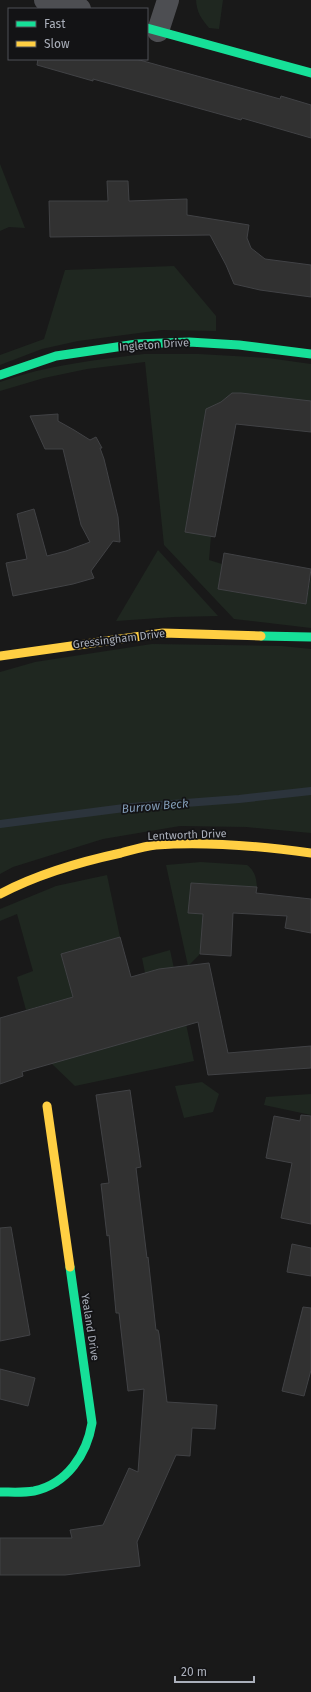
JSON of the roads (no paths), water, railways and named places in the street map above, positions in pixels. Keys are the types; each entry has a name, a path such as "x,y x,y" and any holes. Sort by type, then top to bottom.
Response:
{"street":[{"path":"45,0 76,8"},
{"path":"168,0 153,30 311,73"},
{"name":"Ingleton Drive","path":"0,375 56,356 137,344 189,342 311,354"},
{"name":"Gressingham Drive","path":"0,656 163,633 311,637"},
{"name":"Lentworth Drive","path":"0,894 22,882 88,860 156,845 220,844 278,848 311,853"},
{"name":"Yealand Drive","path":"0,1492 33,1492 47,1488 59,1480 72,1468 82,1455 88,1441 92,1423 47,1106"}],"waterway":[{"name":"Burrow Beck","path":"0,824 132,807 239,799 311,791"}]}
